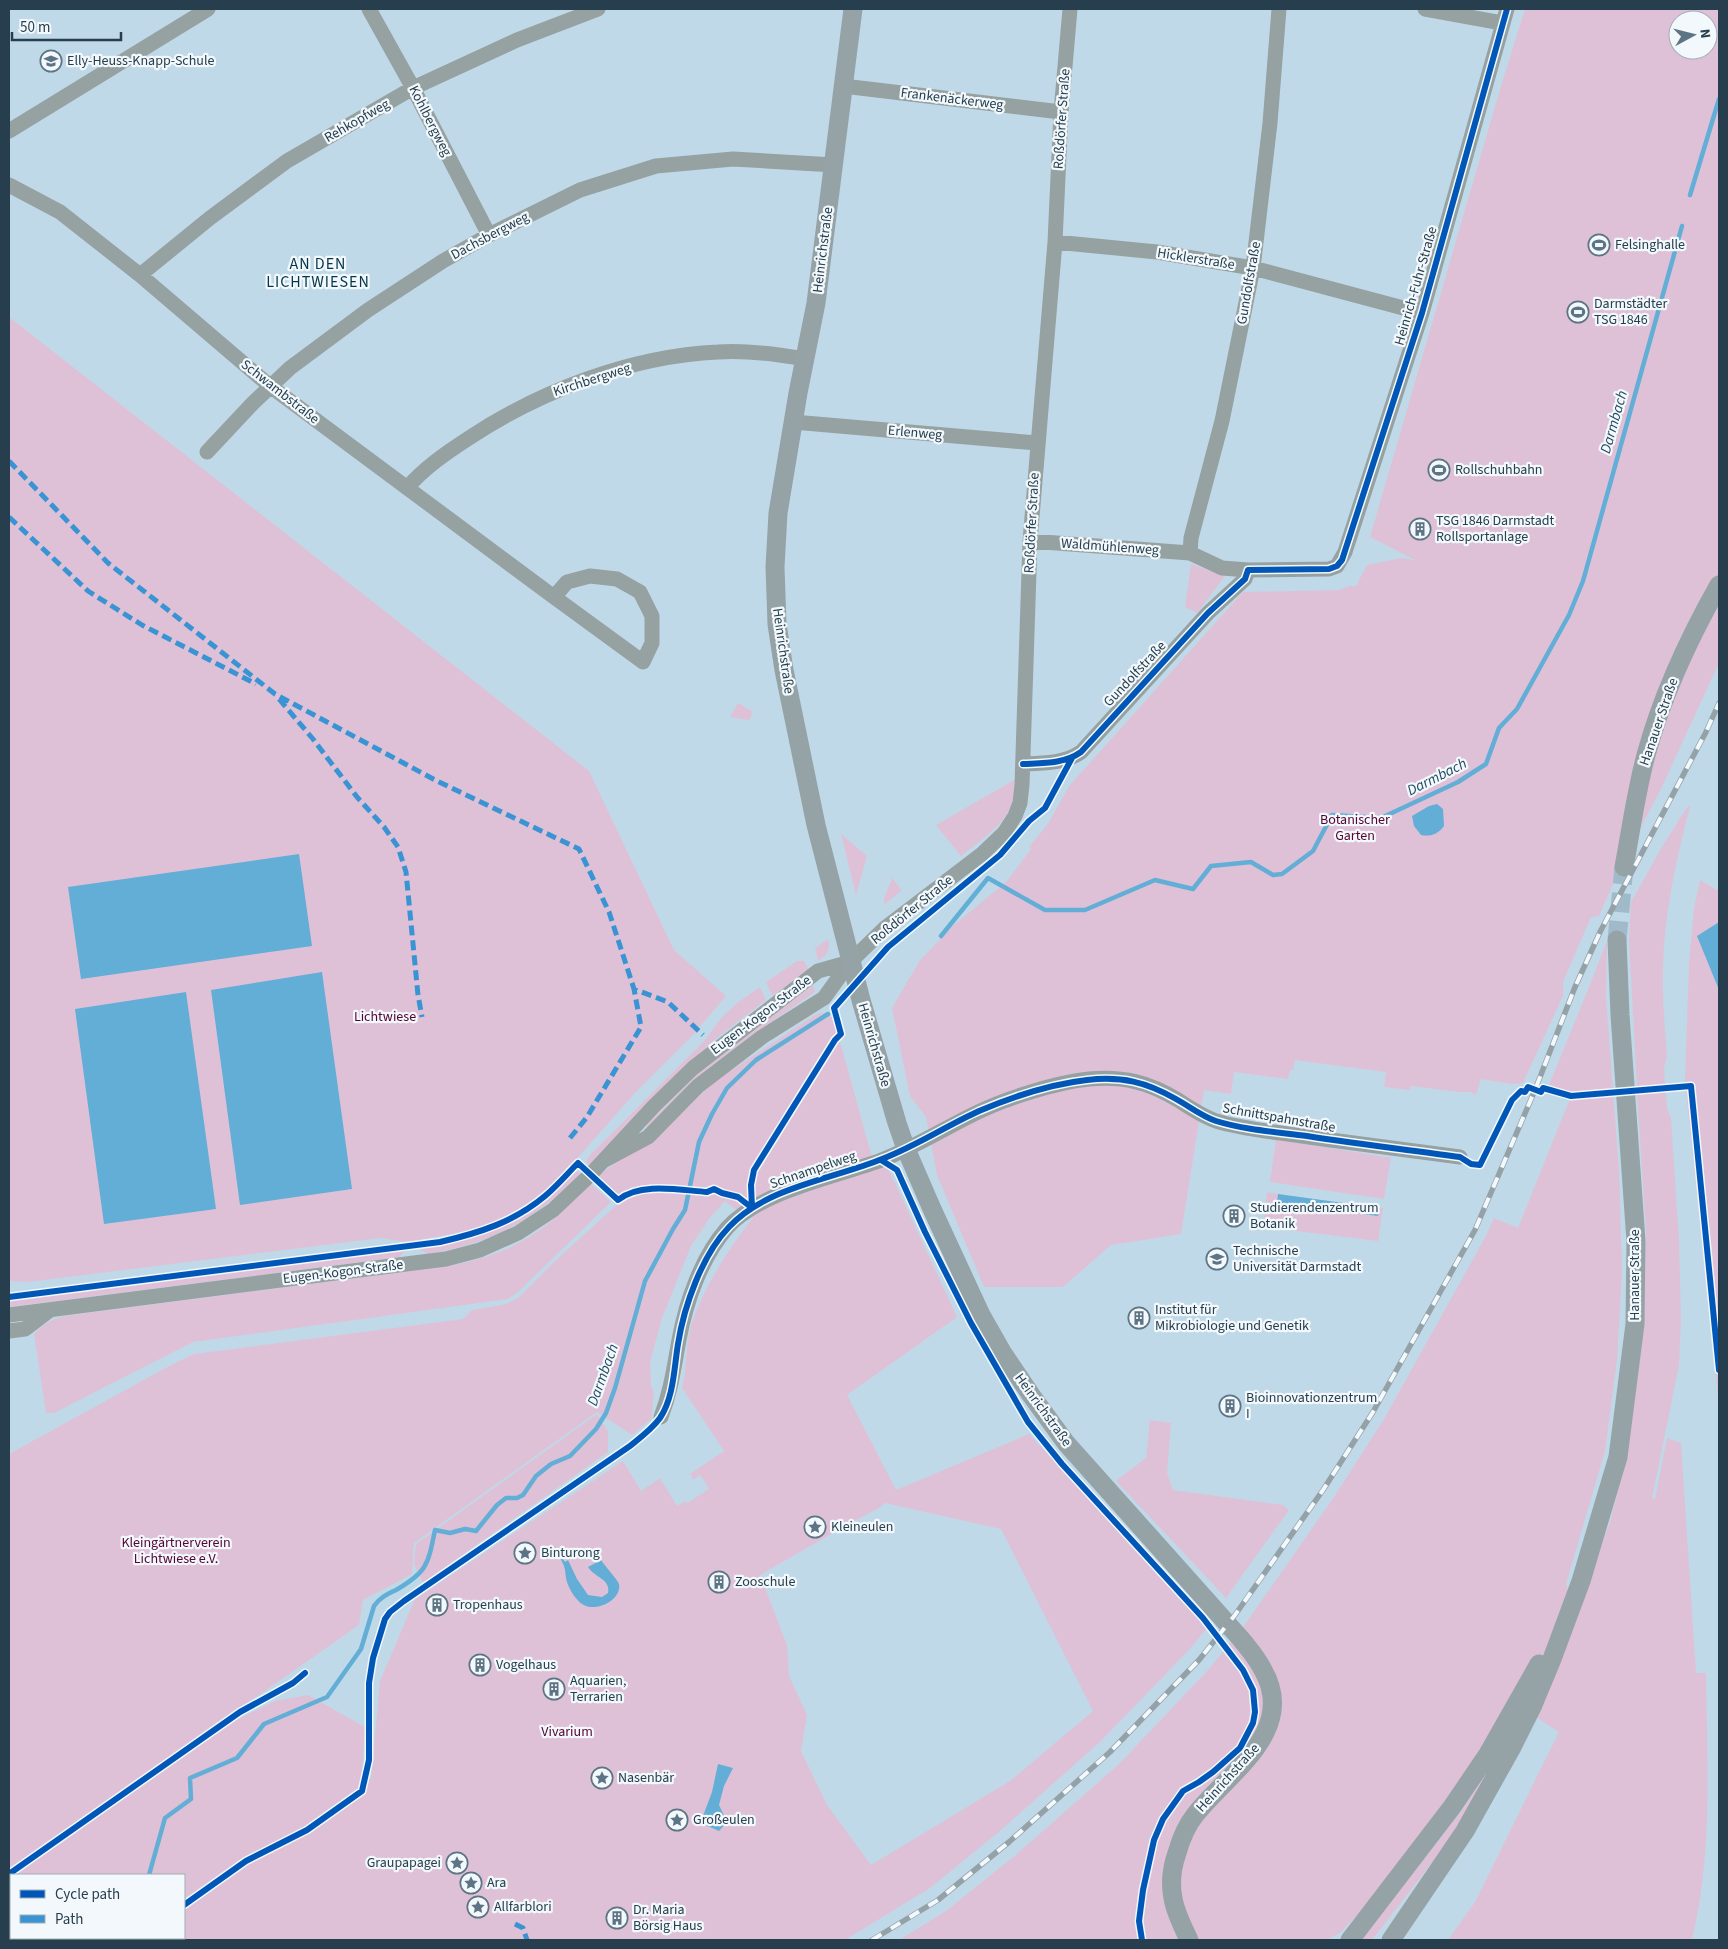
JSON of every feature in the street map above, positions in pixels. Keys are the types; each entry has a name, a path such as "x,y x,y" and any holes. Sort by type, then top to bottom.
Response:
{"main road":[{"name":"Heinrichstraße","path":"853,9 816,303 778,513 775,567 777,624 786,679 810,795 850,962 880,1068 906,1149 981,1315 1002,1352 1047,1418 1074,1452 1241,1639 1255,1656 1269,1682 1273,1708 1266,1732 1257,1748 1193,1817 1180,1841 1172,1872 1172,1890 1177,1912 1189,1936"},
{"name":"Hanauer Straße","path":"1624,867 1642,770 1663,704 1696,625 1719,585"},
{"name":"Hanauer Straße","path":"1572,1603 1581,1581 1618,1456 1635,1324 1636,1241 1620,1015 1617,940"},
{"path":"1350,1940 1452,1807 1488,1754 1572,1603"},
{"path":"1391,1940 1465,1831 1512,1748 1552,1659 1572,1603"},
{"path":"1339,1940 1352,1933 1365,1920"}],"street":[{"path":"9,131 208,9"},
{"name":"Kohlbergweg","path":"369,9 413,88 489,235"},
{"name":"Rehkopfweg","path":"140,275 210,218 286,161 413,88 517,40 598,9"},
{"name":"Roßdörfer Straße","path":"850,962 885,928 982,854 1004,833 1015,816 1020,803 1023,764 1030,541 1055,242 1061,112 1070,9"},
{"name":"Gundolfstraße","path":"1190,553 1191,538 1222,421 1253,268 1270,123 1279,9"},
{"path":"1425,9 1502,23"},
{"name":"Heinrich-Fuhr-Straße","path":"1248,570 1329,568 1337,566 1345,552 1422,313 1507,9"},
{"name":"Frankenäckerweg","path":"843,86 1061,112"},
{"name":"Dachsbergweg","path":"207,452 270,386 290,368 376,305 436,265 489,235 580,190 656,166 733,159 834,165"},
{"name":"Schwambstraße","path":"9,185 60,212 140,275 270,386 406,488 554,597 644,662 652,643 652,616 640,592 617,579 590,576 567,582 554,597"},
{"name":"Hicklerstraße","path":"1055,242 1157,252 1253,268 1422,313"},
{"name":"Kirchbergweg","path":"406,488 421,472 496,420 546,395 600,376 656,360 719,352 756,353 805,359"},
{"name":"Erlenweg","path":"793,422 1037,443"},
{"name":"Waldmühlenweg","path":"1030,541 1190,553"},
{"path":"1190,553 1222,568 1248,570"},
{"name":"Gundolfstraße","path":"1023,764 1056,762 1072,758 1081,752 1208,613 1245,579 1248,570"},
{"name":"Eugen-Kogon-Straße","path":"605,1160 648,1137 698,1086 762,1037 824,998 850,962"},
{"name":"Eugen-Kogon-Straße","path":"9,1315 446,1259 480,1250 518,1233 553,1210 605,1160 654,1106 700,1062 818,971 850,962"},
{"name":"Schnittspahnstraße","path":"906,1149 978,1112 1045,1088 1089,1080 1136,1080 1177,1099 1198,1113 1217,1121 1270,1131 1460,1157"},
{"name":"Schnampelweg","path":"661,1416 669,1397 684,1315 694,1287 714,1247 727,1229 752,1208 772,1197 881,1160 906,1149"},
{"path":"9,1331 25,1329 51,1309"}],"green space":[{"name":"Botanischer Garten","path":"1525,9 1719,9 1719,663 1660,791 1626,855 1599,916 1591,917 1563,982 1563,996 1523,1083 1512,1084 1481,1079 1476,1095 1470,1092 1411,1086 1410,1090 1384,1087 1386,1072 1295,1060 1293,1070 1290,1070 1288,1079 1234,1072 1231,1094 1204,1090 1181,1234 1111,1245 1063,1287 984,1287 937,1175 926,1117 910,1096 892,1008 920,960 953,926 1007,881 1031,849 1029,847 1047,825 1070,785 1243,592 1339,590 1349,586 1356,586 1367,565 1401,558 1415,560 1370,537"},
{"name":"Lichtwiese","path":"9,317 589,771 674,950 726,996 692,1036 633,1095 547,1190 516,1212 463,1232 407,1242 381,1238 28,1282 9,1281"},
{"path":"1191,564 1225,576 1197,613 1185,607"},
{"path":"738,703 753,712 749,720 730,717"},
{"path":"1016,779 1015,793 1006,815 991,832 961,856 936,825"},
{"path":"1688,806 1690,807 1672,887 1664,948 1663,991 1667,1057 1664,1067 1665,1084 1637,1087 1629,940 1631,902 1663,845"},
{"path":"841,834 867,856 856,895"},
{"path":"892,878 902,890 884,905 884,898"},
{"path":"1700,880 1719,891 1719,922 1698,936 1719,990 1719,1405 1685,1082 1689,962 1694,908"},
{"path":"828,939 828,952 818,961 815,948"},
{"path":"1607,941 1606,996 1619,1171 1622,1270 1617,1360 1605,1451 1566,1584 1572,1603 1520,1698 1427,1840 1341,1932 1327,1940 899,1940 946,1911 1018,1853 1119,1764 1209,1669 1246,1623 1334,1497 1384,1419 1486,1236 1494,1218 1518,1228 1571,1096 1547,1090"},
{"path":"797,961 804,961 809,970 772,996 766,982"},
{"path":"813,985 815,992 711,1066 649,1128 646,1125 709,1063"},
{"path":"760,987 766,1000 713,1041 681,1071 589,1166 587,1163 588,1157 705,1040 721,1018 737,1003"},
{"path":"825,1012 832,1018 873,1161 889,1170 957,1317 847,1395 896,1490 1029,1434 1208,1627 1189,1650 1100,1742 1000,1831 930,1888 845,1940 9,1940 10,1877 10,1939 185,1939 185,1874 13,1874 236,1720 275,1701 308,1695 365,1727 362,1772 371,1779 380,1681 415,1599 623,1461 641,1491 660,1478 677,1506 685,1501 687,1503 709,1489 700,1475 693,1480 690,1474 724,1451 682,1388 688,1342 693,1321 706,1290 724,1258 753,1218 735,1209 725,1201 709,1219 691,1246 662,1318 650,1362 651,1385 654,1392 651,1419 632,1435 597,1412 414,1543 412,1574 363,1600 359,1625 9,1870 9,1454 194,1354 463,1319 472,1310 506,1304 518,1298 555,1261 622,1200 598,1176 674,1118 718,1079 815,1015","holes":["885,1503 1001,1529 1093,1711 1010,1781 871,1865 827,1805 801,1751 807,1715 789,1676 787,1645 760,1575"]},
{"path":"1666,1091 1667,1109 1671,1118 1679,1240 1681,1319 1679,1365 1652,1498 1655,1499 1667,1438 1681,1443 1696,1673 1706,1673 1708,1774 1706,1841 1699,1907 1692,1940 1448,1940 1475,1902 1559,1732 1533,1715 1580,1603 1611,1519 1628,1445 1640,1359 1645,1277 1646,1231 1637,1093"},
{"path":"1276,1139 1391,1158 1384,1199 1270,1182"},
{"path":"578,1171 580,1174 563,1190 529,1217 511,1227 492,1236 451,1249 428,1254 419,1248 479,1235 507,1224 539,1204 574,1172"},
{"path":"591,1184 611,1202 518,1292 508,1299 193,1342 54,1413 46,1413 34,1334 44,1325 56,1319 64,1316 455,1265 483,1258 525,1240 537,1232 560,1214"},
{"path":"1267,1192 1278,1194 1277,1203 1378,1216 1380,1208 1383,1208 1378,1241 1263,1227"},
{"path":"406,1250 400,1257 9,1307 9,1301"},
{"path":"597,1414 608,1431 608,1452 423,1583 414,1564 416,1544"},
{"path":"1150,1420 1171,1423 1167,1473 1173,1490 1283,1505 1289,1510 1226,1598 1116,1481 1146,1458"},
{"path":"1496,1757 1481,1791 1441,1851 1372,1940 1361,1940 1460,1813"}],"water":[{"path":"1437,804 1443,809 1444,826 1434,834 1428,836 1421,835 1414,826 1412,816 1429,806"},
{"path":"299,854 312,946 81,979 68,887"},
{"path":"1719,922 1719,990 1697,936"},
{"path":"322,972 352,1189 240,1205 211,990"},
{"path":"186,992 216,1209 104,1224 75,1009"},
{"path":"1278,1194 1380,1208 1378,1216 1277,1203"},
{"path":"554,1545 565,1562 568,1560 577,1579 588,1595 602,1597 608,1593 605,1582 588,1567 601,1560 619,1584 616,1596 600,1606 593,1607 582,1604 568,1585 564,1566"},
{"path":"718,1764 733,1768 724,1786 719,1805 727,1822 719,1831 703,1824 703,1816 712,1792"}],"waterway":[{"name":"Darmbach","path":"1690,195 1719,99"},
{"name":"Darmbach","path":"941,936 988,878 1045,910 1085,910 1155,880 1193,889 1211,866 1251,862 1273,875 1282,874 1313,851 1332,815 1381,818 1458,782 1486,764 1499,728 1517,709 1569,615 1583,581 1682,226"},
{"name":"Darmbach","path":"149,1874 165,1818 191,1799 190,1778 237,1758 264,1724 327,1697 361,1649 376,1603 414,1578 428,1560 435,1530 450,1533 465,1529 476,1531 497,1505 506,1498 517,1498 523,1495 536,1476 551,1464 570,1456 596,1429 606,1413 615,1388 645,1281 685,1210 699,1142 712,1114 727,1088 756,1060 828,1014"}],"tunnel":[{"path":"1617,940 1624,867"}],"railway":[{"path":"872,1940 938,1900 1009,1842 1110,1752 1199,1660 1235,1615 1323,1490 1373,1412 1475,1230 1535,1090 1575,987 1600,932 1706,732 1719,703"}],"marked path":[{"path":"9,461 108,563 275,694 437,781 579,849 609,912 634,989 668,1002 703,1035"},
{"path":"9,517 88,591 142,625 256,684"},
{"path":"279,699 313,739 357,797 384,827 398,847 406,872 418,995 422,1017"},
{"path":"570,1138 587,1117 641,1027 634,989"},
{"path":"515,1924 523,1928 527,1940"}],"cycle path":[{"path":"1023,764 1060,761 1081,752 1208,613 1245,579 1248,570 1329,569 1337,566 1342,560 1422,313 1507,9"},
{"path":"752,1208 751,1185 754,1170 835,1040 841,1034 834,1008 888,947 1000,855 1029,821 1045,808 1072,758"},
{"path":"185,1904 246,1861 307,1830 362,1791 369,1760 369,1683 373,1658 385,1619 390,1612 404,1601 630,1446 657,1422 665,1410 671,1392 681,1329 690,1298 710,1252 729,1227 744,1213 781,1193 882,1159 979,1111 1018,1096 1073,1082 1100,1079 1123,1080 1154,1088 1205,1116 1238,1127 1460,1157 1471,1164 1480,1165 1512,1100 1521,1091 1525,1092 1528,1087 1541,1092 1543,1088 1571,1096 1691,1086 1719,1370"},
{"path":"881,1160 897,1170 925,1232 971,1323 1028,1422 1062,1464 1203,1618 1243,1670 1253,1690 1255,1712 1253,1723 1240,1748 1213,1772 1183,1791 1163,1819 1154,1840 1143,1890 1139,1921 1142,1940"},
{"path":"9,1297 440,1242 496,1225 521,1213 549,1192 578,1163 618,1200 627,1194 648,1189 660,1188 707,1192 714,1189 738,1197 752,1208"},
{"path":"9,1874 240,1712 293,1683 305,1673"}],"place":[{"name":"Elly-Heuss-Knapp-Schule","path":"51,61"},
{"name":"Felsinghalle","path":"1599,245"},
{"name":"Darmstädter TSG 1846","path":"1578,312"},
{"name":"Rollschuhbahn","path":"1439,470"},
{"name":"TSG 1846 Darmstadt Rollsportanlage","path":"1420,529"},
{"name":"Studierendenzentrum Botanik","path":"1234,1216"},
{"name":"Technische Universität Darmstadt","path":"1217,1259"},
{"name":"Institut für Mikrobiologie und Genetik","path":"1139,1318"},
{"name":"Bioinnovationzentrum I","path":"1230,1406"},
{"name":"Kleineulen","path":"815,1527"},
{"name":"Binturong","path":"525,1553"},
{"name":"Zooschule","path":"719,1582"},
{"name":"Tropenhaus","path":"437,1605"},
{"name":"Vogelhaus","path":"480,1665"},
{"name":"Aquarien, Terrarien","path":"554,1689"},
{"name":"Nasenbär","path":"602,1778"},
{"name":"Großeulen","path":"677,1820"},
{"name":"Graupapagei","path":"457,1863"},
{"name":"Ara","path":"471,1883"},
{"name":"Allfarblori","path":"478,1907"},
{"name":"Dr. Maria Börsig Haus","path":"617,1918"}],"district":[{"name":"AN DEN LICHTWIESEN","path":"318,273"}],"park label":[{"name":"Kleingärtnerverein Lichtwiese e.V.","path":"176,1552"},
{"name":"Vivarium","path":"567,1732"}]}
